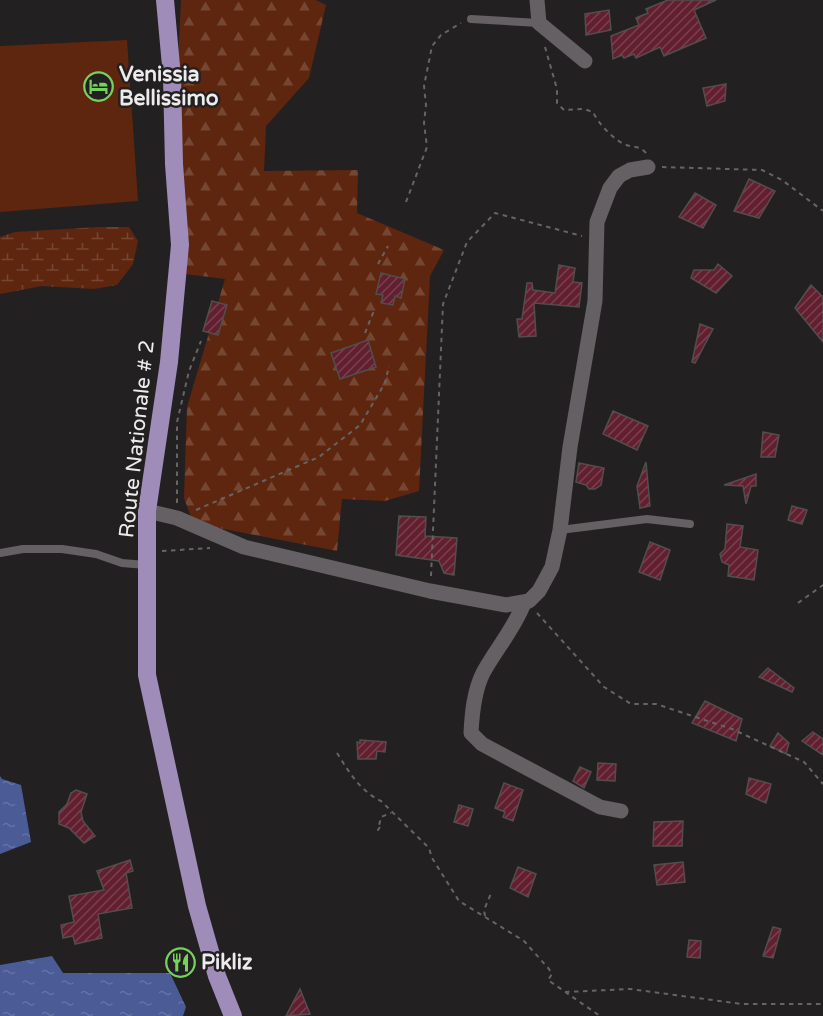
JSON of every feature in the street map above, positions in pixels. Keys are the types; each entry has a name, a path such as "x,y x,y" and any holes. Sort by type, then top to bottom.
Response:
{"main road":[{"name":"Route Nationale # 2","path":"165,0 172,77 174,164 180,245 169,362 147,511 147,675 197,906 218,976 233,1016"}],"street":[{"path":"537,0 538,23 585,61"},
{"path":"621,811 600,807 482,744 471,734 472,712 483,674 526,602 539,591 552,567 560,530 570,447 596,301 597,222 610,188 619,176 630,170 648,167"},
{"path":"147,511 177,518 244,547 430,591 506,604 526,602"}],"lane":[{"path":"471,19 538,23"},
{"path":"560,530 647,519 690,524"},
{"path":"0,553 23,549 62,549 96,554 122,562 146,559"}],"path":[{"path":"406,201 427,147 424,123 426,105 424,86 432,46 441,35 471,19"},
{"path":"538,23 557,89 557,104 564,110 584,109 593,112 598,123 622,143 641,147 648,155 648,167 762,170 783,180 823,212"},
{"path":"430,591 444,304 468,242 495,213 596,239"},
{"path":"378,264 388,246"},
{"path":"365,333 375,308"},
{"path":"201,341 189,371 177,422 177,518 319,457 360,425 385,383 388,366"},
{"path":"146,559 214,548"},
{"path":"798,603 823,585"},
{"path":"526,602 604,687 630,704 656,704 732,729 804,762 823,784"},
{"path":"337,753 352,777 373,797 381,801 429,848 432,858 459,901 524,941 549,969 552,974 548,980 600,1016"},
{"path":"380,827 378,830 381,817 391,813"},
{"path":"485,916 484,910 492,891"},
{"path":"566,992 630,989 742,1004 823,1004"}],"green space":[{"path":"181,0 316,0 326,5 309,78 266,126 264,171 358,170 357,213 444,250 430,276 419,491 385,501 342,499 337,551 193,523 184,498 187,407 225,279 186,274 178,62"},
{"path":"127,40 138,201 0,212 0,46"},
{"path":"129,227 138,241 133,264 117,285 94,289 42,286 0,294 0,237 15,232"}],"water":[{"path":"0,776 2,779 21,785 31,842 0,854"},
{"path":"52,956 63,973 170,973 186,1007 183,1016 0,1016 0,965"}],"building":[{"path":"668,0 716,0 694,10 706,38 664,56 660,47 636,58 634,54 624,58 622,55 613,59 611,36 639,25 636,18 648,13 646,9"},
{"path":"609,10 611,30 586,35 585,14"},
{"path":"726,84 725,101 707,106 703,88"},
{"path":"749,179 775,191 759,218 734,211"},
{"path":"695,193 716,205 703,228 679,217"},
{"path":"718,264 732,276 716,293 691,278 694,270 714,270"},
{"path":"559,265 575,268 573,282 582,283 579,307 534,303 536,336 519,337 517,319 522,319 527,283 532,283 533,290 555,293"},
{"path":"381,273 405,279 401,298 395,296 393,305 381,303 383,295 376,294"},
{"path":"811,285 823,297 823,342 795,308"},
{"path":"212,301 227,305 218,335 203,331"},
{"path":"700,324 713,329 695,363 692,362"},
{"path":"368,340 376,367 340,379 331,353"},
{"path":"613,411 648,426 637,450 603,434"},
{"path":"763,432 779,435 775,457 761,457"},
{"path":"646,462 650,506 640,508 637,486"},
{"path":"579,463 604,468 601,485 595,489 589,489 586,485 576,482"},
{"path":"756,474 756,486 751,486 746,504 743,486 724,485"},
{"path":"792,506 807,510 802,524 788,520"},
{"path":"399,516 426,517 425,536 457,538 454,575 444,573 439,561 396,555"},
{"path":"727,524 743,526 740,547 758,550 754,580 728,576 729,565 722,562 720,554 725,549"},
{"path":"650,542 670,550 660,580 639,572"},
{"path":"768,668 794,688 792,692 759,677"},
{"path":"705,701 742,719 736,741 692,723"},
{"path":"813,732 823,739 823,755 802,741"},
{"path":"778,733 789,743 786,754 770,746"},
{"path":"360,740 386,742 385,752 377,751 376,759 358,759 357,742 360,743"},
{"path":"598,763 616,764 615,781 597,780"},
{"path":"580,767 591,772 584,788 573,781"},
{"path":"749,778 771,784 766,803 746,794"},
{"path":"504,783 523,790 513,821 503,817 505,812 495,808"},
{"path":"76,790 87,794 81,812 83,821 95,836 84,843 69,828 59,824 59,812 67,804 71,793"},
{"path":"459,805 473,809 468,826 454,822"},
{"path":"683,821 682,846 653,846 654,822"},
{"path":"130,860 133,871 126,873 132,908 98,914 102,938 75,944 73,936 63,938 61,925 74,922 69,896 104,890 97,871"},
{"path":"683,862 685,882 657,885 654,865"},
{"path":"518,867 536,874 528,897 510,888"},
{"path":"773,927 781,929 773,958 763,956"},
{"path":"689,940 701,941 700,958 687,957"},
{"path":"300,989 310,1014 286,1016"}],"place":[{"name":"Venissia Bellissimo","path":"98,86"},
{"name":"Pikliz","path":"180,962"}]}
